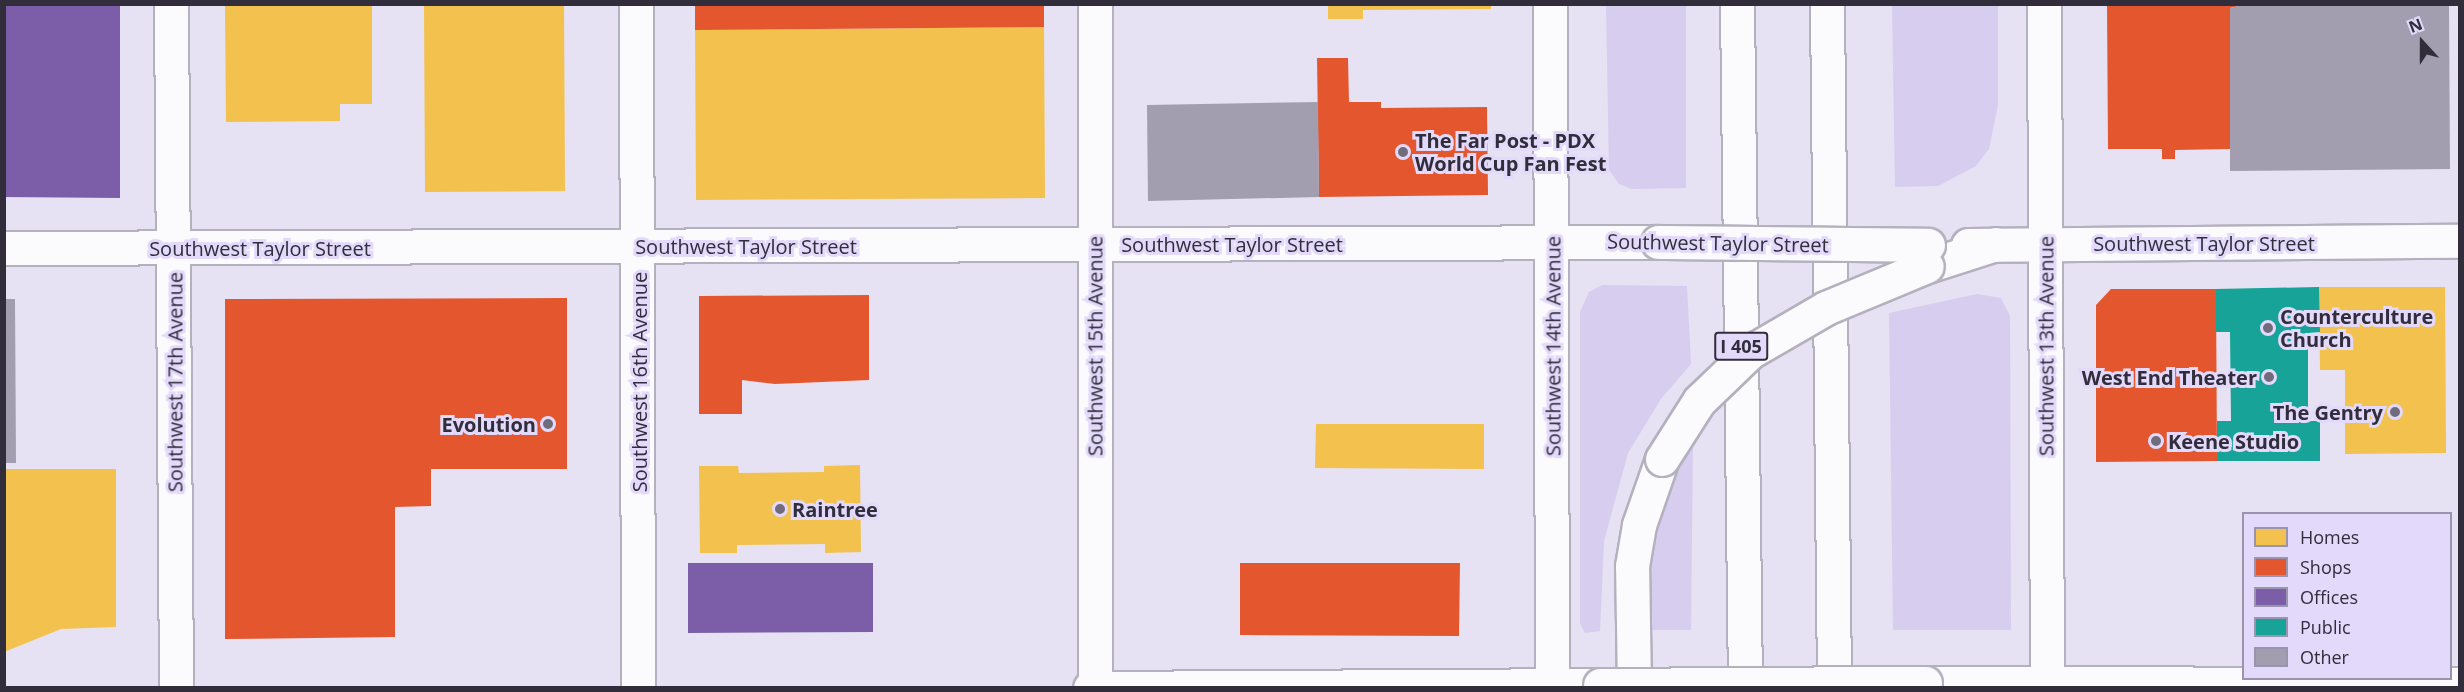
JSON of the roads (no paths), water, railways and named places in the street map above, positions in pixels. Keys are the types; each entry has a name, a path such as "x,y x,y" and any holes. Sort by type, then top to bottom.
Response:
{"main road":[{"name":"Southwest 17th Avenue","path":"171,4 175,248 176,687"},
{"name":"Southwest 16th Avenue","path":"636,4 639,246 638,687"},
{"name":"Southwest 15th Avenue","path":"1095,4 1095,687"},
{"name":"Southwest 14th Avenue","path":"1550,4 1554,242 1552,687"},
{"name":"I 405","path":"1737,4 1745,687"},
{"path":"1827,4 1834,687"},
{"name":"Southwest 13th Avenue","path":"2044,4 2047,686"},
{"name":"Southwest Taylor Street","path":"4,248 1658,242 1927,255 1996,244 2460,241"},
{"path":"1634,687 1632,566 1639,525 1662,459 1699,400 1750,352 1826,308 1927,255"},
{"path":"1090,687 1552,687 1925,683 2047,686 2460,684"}],"place":[{"name":"The Far Post - PDX World Cup Fan Fest","path":"1403,152"},
{"name":"Counterculture Church","path":"2268,328"},
{"name":"West End Theater","path":"2269,377"},
{"name":"The Gentry","path":"2395,412"},
{"name":"Evolution","path":"548,424"},
{"name":"Keene Studio","path":"2156,441"},
{"name":"Raintree","path":"780,509"}]}
